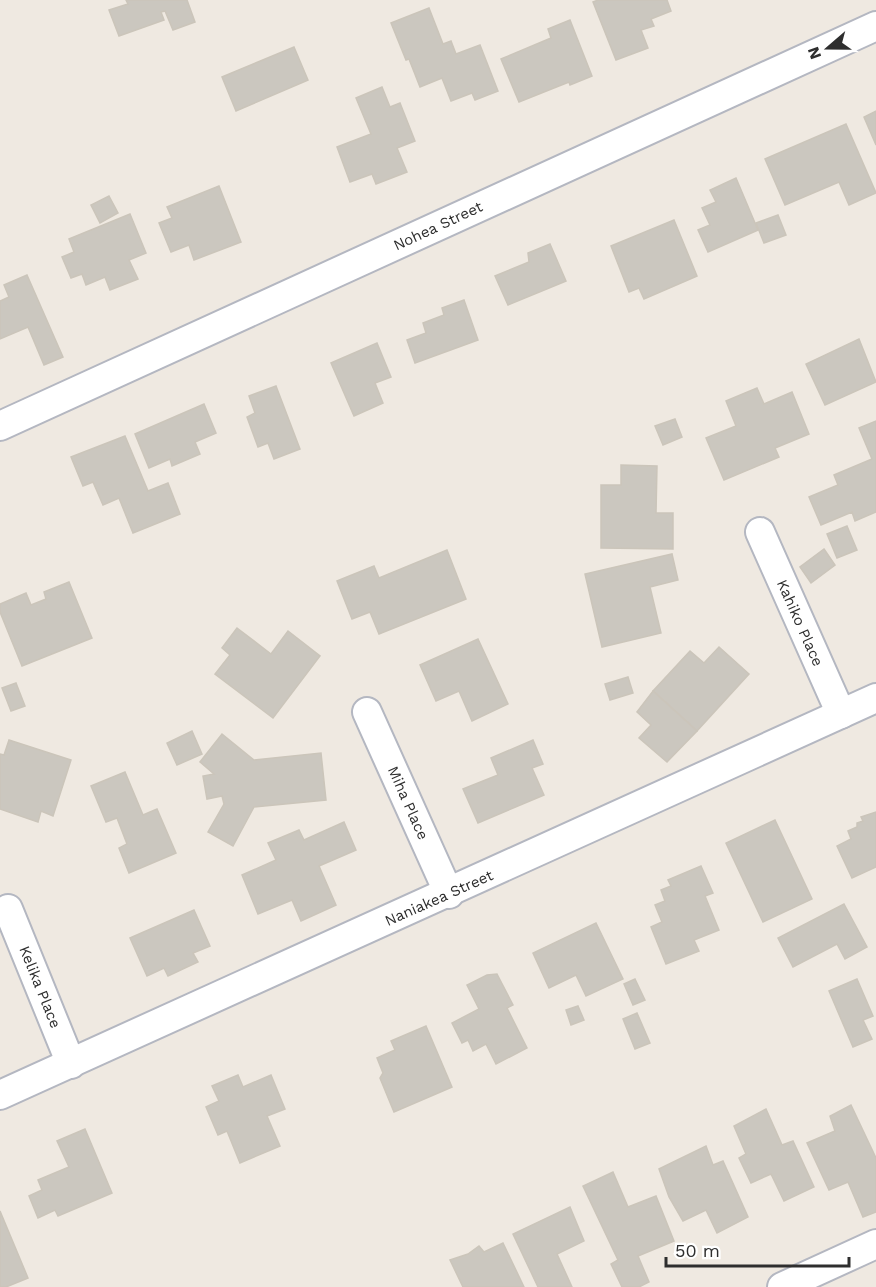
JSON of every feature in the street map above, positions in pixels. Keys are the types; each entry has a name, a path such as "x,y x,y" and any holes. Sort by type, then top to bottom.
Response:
{"street":[{"name":"Nohea Street","path":"0,426 876,26"},
{"name":"Kahiko Place","path":"760,532 841,714"},
{"name":"Naniakea Street","path":"0,1095 449,894 876,698"},
{"name":"Miha Place","path":"367,712 449,894"},
{"name":"Kelika Place","path":"8,909 71,1064"},
{"path":"782,1287 876,1244"}],"building":[{"path":"126,0 187,0 195,22 173,30 165,11 161,12 164,20 119,36 109,10 128,4"},
{"path":"598,0 667,0 671,11 651,19 654,26 641,30 648,48 616,60 593,2"},
{"path":"429,8 443,44 451,41 456,54 480,45 498,91 475,100 472,93 451,101 442,78 420,87 391,23"},
{"path":"570,20 592,76 570,85 569,82 519,102 501,59 551,38 548,29"},
{"path":"294,47 308,80 236,111 222,77"},
{"path":"382,87 390,107 400,103 415,141 397,148 407,172 376,184 372,174 350,182 337,147 371,134 356,98"},
{"path":"876,111 876,145 864,117"},
{"path":"846,124 876,193 849,205 839,182 785,205 765,159"},
{"path":"736,178 758,230 708,252 698,230 710,225 702,208 716,202 710,190"},
{"path":"219,186 241,242 194,260 189,245 171,252 159,223 172,218 167,207"},
{"path":"109,196 118,213 100,223 91,205"},
{"path":"130,214 146,253 129,260 138,279 110,290 105,277 86,285 82,274 71,278 62,257 74,252 69,239"},
{"path":"778,215 786,235 764,243 756,223"},
{"path":"674,220 697,276 644,299 639,288 629,292 611,246"},
{"path":"550,244 566,281 508,305 495,276 529,262 528,253"},
{"path":"27,275 63,357 44,365 28,327 0,339 0,301 9,297 4,285"},
{"path":"464,300 478,340 415,363 407,340 426,333 423,323 444,315 442,308"},
{"path":"859,339 876,382 825,405 806,364"},
{"path":"377,343 391,377 375,383 383,403 354,416 331,363"},
{"path":"276,386 300,449 274,459 268,443 258,447 247,417 255,413 249,396"},
{"path":"757,388 764,404 792,392 809,434 775,448 779,457 724,480 706,438 736,426 726,401"},
{"path":"204,404 216,433 195,442 200,454 172,466 170,459 149,468 135,434"},
{"path":"675,419 682,437 663,445 655,426"},
{"path":"876,421 876,512 855,521 852,512 821,525 809,497 838,485 834,475 872,459 859,428"},
{"path":"125,436 148,491 168,483 180,514 133,533 119,498 103,505 93,482 83,486 71,457"},
{"path":"621,465 657,466 656,513 673,513 673,549 601,548 601,485 621,485"},
{"path":"847,526 857,550 837,558 827,534"},
{"path":"824,549 835,565 811,583 800,567"},
{"path":"447,550 466,599 379,634 370,612 352,619 337,581 374,566 379,578"},
{"path":"672,554 678,580 650,587 661,633 602,647 585,574"},
{"path":"69,582 92,638 22,666 0,612 0,604 26,593 31,605 46,599 44,592"},
{"path":"237,628 271,654 288,631 320,656 273,718 215,674 230,655 222,648"},
{"path":"478,639 508,704 472,721 459,691 436,701 420,665"},
{"path":"719,647 749,674 697,731 653,691 690,651 704,663"},
{"path":"628,677 633,693 610,700 605,684"},
{"path":"16,683 25,706 11,711 2,688"},
{"path":"653,691 697,731 667,762 639,738 651,725 637,712"},
{"path":"192,731 202,754 177,765 167,743"},
{"path":"222,734 254,760 321,753 326,800 254,807 233,846 208,832 224,804 222,796 207,799 203,776 214,774 200,762"},
{"path":"9,740 71,760 53,816 41,811 38,822 0,809 0,754 4,755"},
{"path":"533,740 543,764 532,768 544,795 478,823 463,789 498,775 491,758"},
{"path":"125,772 143,815 157,809 176,853 129,873 119,848 127,844 117,818 106,822 91,786"},
{"path":"876,812 876,867 852,878 837,846 851,839 848,831 863,821 861,817"},
{"path":"775,820 812,899 763,922 726,843"},
{"path":"344,822 356,850 319,866 336,905 301,921 292,900 258,914 242,875 276,860 268,843 299,830 304,840"},
{"path":"701,866 713,893 705,896 719,930 694,940 699,951 666,964 651,927 662,922 655,905 665,901 661,890 671,886 668,880"},
{"path":"844,904 867,947 845,959 837,944 793,967 778,938"},
{"path":"194,910 210,946 193,953 198,962 168,976 164,968 147,976 130,938"},
{"path":"596,923 623,979 586,996 576,975 549,988 533,953"},
{"path":"497,974 513,1005 507,1008 527,1048 496,1064 486,1044 473,1051 468,1040 462,1043 452,1023 479,1009 467,985 487,975"},
{"path":"635,979 645,1000 633,1005 624,984"},
{"path":"857,979 873,1016 863,1020 872,1039 853,1047 829,991"},
{"path":"578,1006 584,1020 571,1025 566,1010"},
{"path":"637,1013 650,1043 635,1049 623,1019"},
{"path":"426,1026 452,1087 394,1112 380,1078 383,1073 377,1058 395,1050 391,1041"},
{"path":"238,1075 243,1087 271,1075 285,1109 267,1116 280,1146 240,1163 227,1131 218,1135 206,1107 219,1101 212,1086"},
{"path":"851,1105 876,1158 876,1212 863,1217 848,1182 829,1190 807,1143 835,1131 830,1116"},
{"path":"766,1109 782,1145 793,1141 814,1187 784,1201 771,1174 751,1183 739,1158 746,1154 734,1126"},
{"path":"85,1129 112,1193 58,1216 55,1210 38,1218 29,1196 42,1190 38,1180 69,1167 57,1141"},
{"path":"706,1146 713,1165 723,1161 748,1217 717,1233 706,1210 683,1221 669,1197 659,1169"},
{"path":"613,1172 628,1207 656,1196 674,1241 638,1256 649,1282 639,1287 622,1287 611,1264 618,1260 583,1186"},
{"path":"570,1207 584,1241 557,1254 572,1287 538,1287 513,1234"},
{"path":"0,1211 28,1278 6,1287 0,1287"},
{"path":"503,1243 524,1287 463,1287 450,1260 468,1254 479,1246 484,1252"}]}
